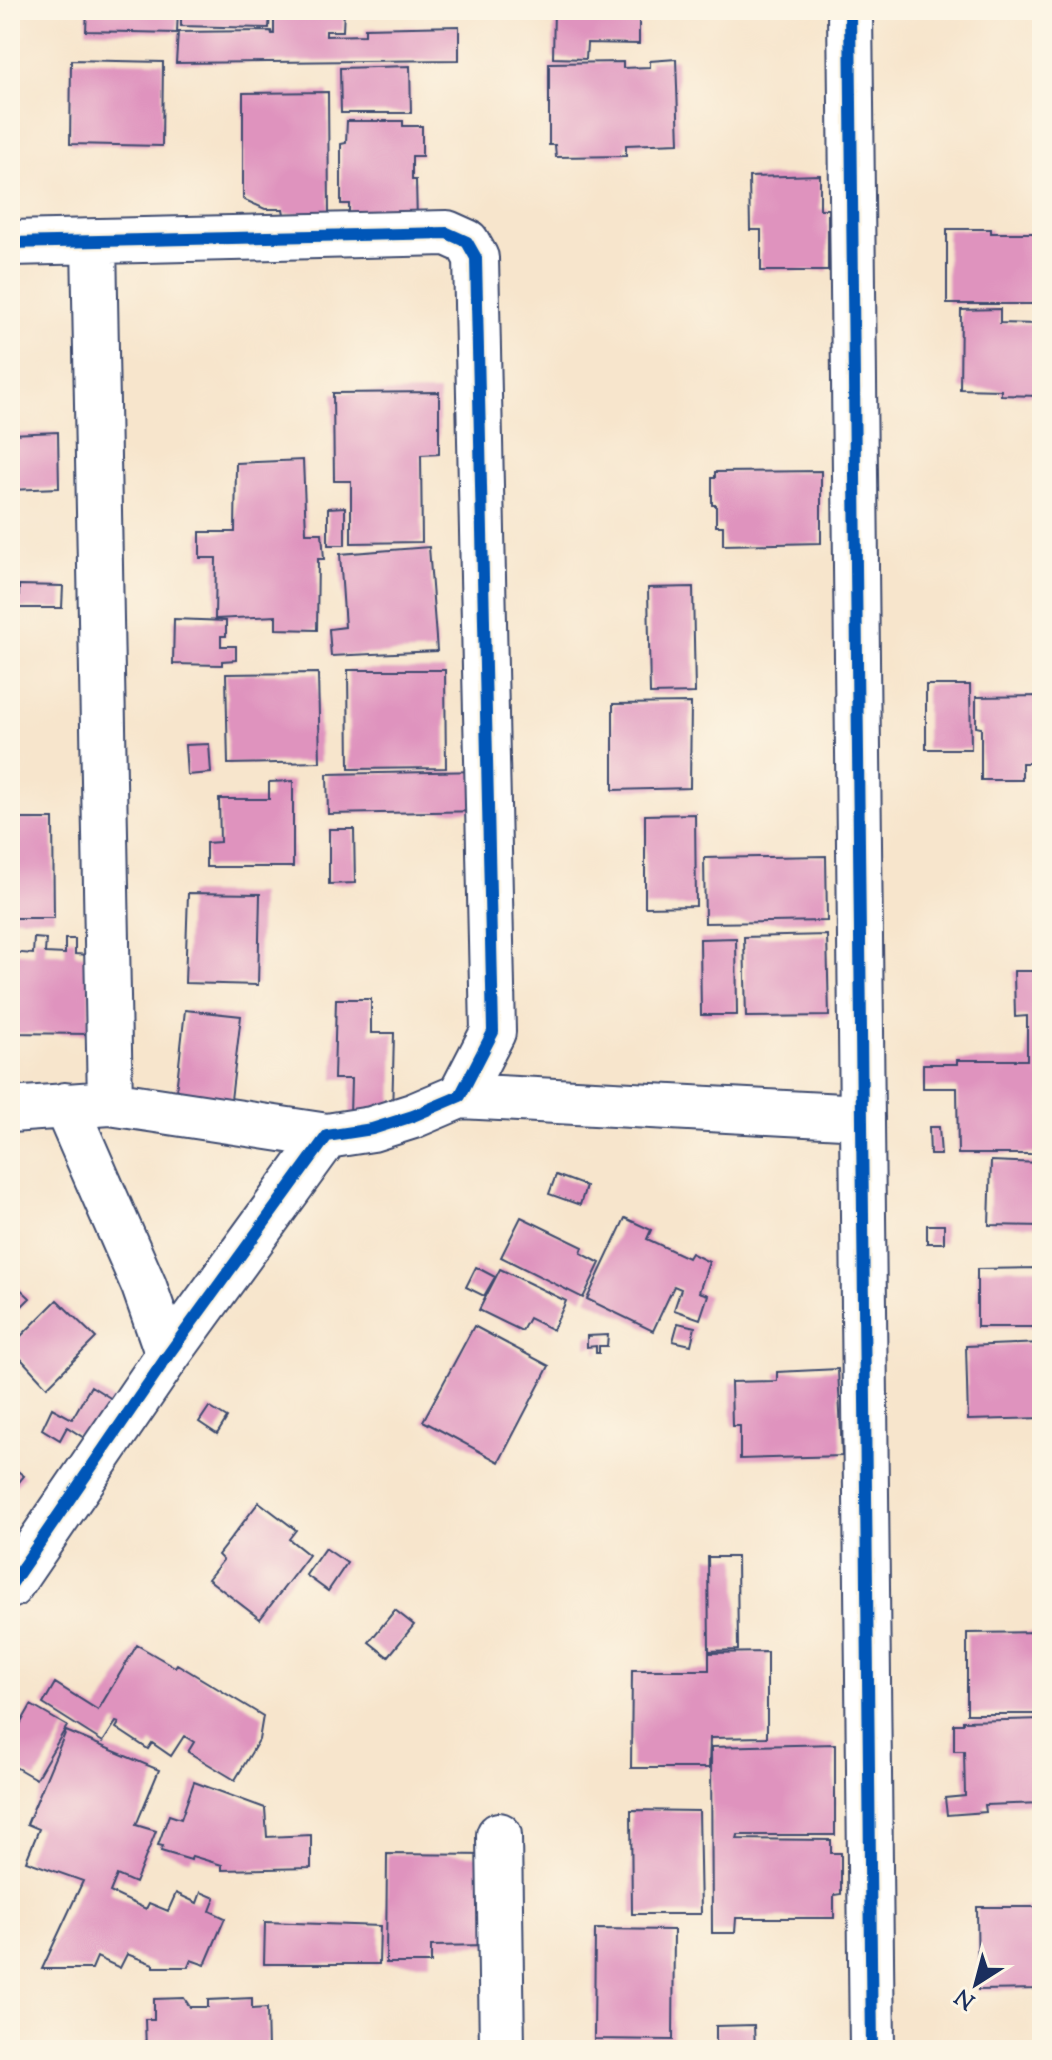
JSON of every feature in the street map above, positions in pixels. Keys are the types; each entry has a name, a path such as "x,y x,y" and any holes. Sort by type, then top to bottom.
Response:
{"street":[{"path":"850,10 872,2050"},
{"path":"10,243 447,233 467,242 476,258 493,1032 460,1096"},
{"path":"94,243 110,1103"},
{"path":"10,1110 110,1103 327,1136 372,1129 460,1096 862,1117"},
{"path":"65,1105 144,1286 168,1355"},
{"path":"10,1586 168,1355 327,1136"},
{"path":"499,1835 502,2050"}],"building":[{"path":"87,10 178,10 177,33 86,31"},
{"path":"181,10 270,10 269,28 181,26"},
{"path":"274,10 344,10 343,31 326,31 326,36 365,35 365,28 459,26 459,60 176,63 178,32 271,31 274,34"},
{"path":"554,10 639,10 639,44 587,43 586,59 553,58"},
{"path":"676,59 679,143 626,145 626,156 556,157 555,145 549,145 549,63 623,62 623,68 650,67 650,61"},
{"path":"71,60 163,62 162,146 70,144"},
{"path":"410,66 411,113 341,113 340,68"},
{"path":"328,92 329,214 284,214 283,209 265,209 243,199 243,93"},
{"path":"347,121 403,121 403,126 422,126 422,156 412,156 417,222 349,216 349,204 341,204 341,144 346,143"},
{"path":"820,175 820,209 828,209 828,271 761,271 761,230 750,230 749,177"},
{"path":"947,229 1042,233 1042,304 947,304"},
{"path":"1000,309 1000,323 1039,324 1039,317 1042,317 1042,396 1001,395 1001,390 960,389 961,310"},
{"path":"439,392 439,454 421,455 422,542 351,543 351,481 334,481 333,393"},
{"path":"58,432 59,488 10,490 10,434"},
{"path":"303,460 306,533 322,533 324,559 318,559 317,630 276,629 276,616 215,619 216,558 200,558 200,532 235,532 236,463"},
{"path":"821,471 821,543 723,545 723,526 716,526 716,505 712,505 712,478 715,478 715,472"},
{"path":"345,507 345,545 328,545 328,508"},
{"path":"429,547 437,651 331,656 329,629 345,627 340,554"},
{"path":"19,585 63,586 62,608 19,608"},
{"path":"693,587 695,693 650,694 648,588"},
{"path":"174,619 226,621 226,636 221,636 221,646 236,646 236,660 222,661 222,665 173,664"},
{"path":"348,670 445,670 446,768 349,769"},
{"path":"318,673 320,762 228,764 226,674"},
{"path":"926,685 970,685 971,749 926,749"},
{"path":"1042,696 1042,763 1022,763 1022,780 981,780 981,728 976,727 976,697"},
{"path":"691,703 690,788 613,790 613,704"},
{"path":"209,744 211,773 187,775 185,745"},
{"path":"483,771 484,811 328,814 327,774"},
{"path":"293,781 293,867 206,867 206,843 220,842 219,799 269,799 269,782"},
{"path":"695,814 696,906 645,907 645,815"},
{"path":"10,819 53,819 54,918 10,918"},
{"path":"329,829 354,829 355,883 329,884"},
{"path":"826,856 827,921 705,923 704,858"},
{"path":"188,893 260,894 258,985 185,983"},
{"path":"827,935 829,1016 746,1017 744,937"},
{"path":"34,938 46,939 45,953 65,954 65,939 75,939 75,954 90,955 89,1034 10,1033 10,952 33,954"},
{"path":"736,938 737,1015 701,1015 700,939"},
{"path":"1014,971 1042,971 1042,1154 958,1154 957,1088 923,1088 923,1064 957,1064 957,1060 1027,1060 1027,1016 1015,1017"},
{"path":"336,999 371,999 371,1033 394,1033 392,1116 350,1115 351,1079 334,1079"},
{"path":"185,1010 241,1016 230,1108 175,1101"},
{"path":"929,1127 939,1127 941,1155 930,1155"},
{"path":"991,1161 1042,1163 1042,1226 989,1225"},
{"path":"556,1175 586,1186 580,1205 549,1194"},
{"path":"521,1217 583,1247 581,1253 600,1263 583,1298 501,1257"},
{"path":"625,1218 651,1230 647,1239 688,1258 691,1253 709,1262 699,1292 708,1295 700,1319 674,1310 681,1289 674,1286 653,1331 587,1299"},
{"path":"927,1225 944,1225 944,1243 927,1243"},
{"path":"476,1267 495,1277 484,1296 466,1287"},
{"path":"1042,1268 1042,1327 977,1327 977,1269"},
{"path":"500,1269 566,1301 553,1330 529,1318 522,1331 479,1310"},
{"path":"16,1285 30,1298 18,1310 10,1302 10,1292"},
{"path":"57,1300 96,1338 47,1387 10,1347"},
{"path":"678,1323 695,1327 691,1345 673,1341"},
{"path":"474,1326 549,1366 499,1462 423,1421"},
{"path":"608,1335 607,1346 599,1346 599,1353 596,1353 596,1346 587,1347 587,1336"},
{"path":"1042,1343 1042,1418 968,1420 966,1346"},
{"path":"838,1369 842,1456 740,1459 740,1426 732,1426 731,1382 777,1381 777,1372"},
{"path":"91,1386 128,1409 95,1445 67,1427 60,1440 42,1429 52,1408 72,1419"},
{"path":"209,1407 227,1418 217,1434 199,1422"},
{"path":"10,1465 24,1476 10,1493"},
{"path":"259,1502 296,1530 289,1539 309,1555 260,1619 208,1579 223,1560 218,1555"},
{"path":"325,1548 347,1563 328,1591 306,1575"},
{"path":"708,1557 737,1557 738,1650 709,1651"},
{"path":"395,1610 414,1625 388,1657 369,1642"},
{"path":"1042,1632 1041,1714 967,1714 967,1633"},
{"path":"137,1645 175,1667 177,1664 263,1716 259,1740 235,1780 188,1752 194,1742 184,1736 171,1756 152,1743 148,1749 116,1728 119,1723 116,1722 103,1742 43,1704 55,1683 98,1710"},
{"path":"767,1652 767,1737 710,1738 709,1768 631,1768 632,1670 709,1670 709,1653"},
{"path":"31,1705 67,1726 36,1779 10,1764 10,1742"},
{"path":"1042,1719 1042,1803 985,1805 986,1812 947,1815 945,1798 965,1796 964,1751 954,1751 954,1724 963,1724 963,1721"},
{"path":"66,1731 159,1770 136,1825 156,1831 135,1883 117,1875 110,1892 146,1909 149,1903 168,1911 176,1893 197,1903 201,1892 215,1898 210,1911 225,1918 205,1965 191,1960 188,1967 153,1967 153,1964 127,1954 120,1968 97,1957 92,1969 42,1969 83,1881 26,1861 39,1829 27,1824"},
{"path":"835,1744 835,1835 738,1835 737,1839 831,1840 831,1853 841,1853 841,1894 834,1895 834,1918 736,1918 735,1933 712,1933 711,1747"},
{"path":"194,1782 265,1808 267,1837 311,1835 311,1868 222,1870 222,1865 161,1851 163,1846 158,1845 169,1815 181,1819"},
{"path":"631,1810 699,1811 701,1914 632,1914"},
{"path":"387,1854 489,1855 489,1945 431,1946 431,1963 386,1963"},
{"path":"977,1907 1042,1907 1042,1989 978,1990"},
{"path":"265,1922 380,1926 379,1964 264,1964"},
{"path":"595,1929 674,1930 673,2040 594,2039"},
{"path":"184,1998 190,2007 208,2007 208,2000 252,1998 252,2009 267,2008 268,2050 146,2050 145,2019 154,2019 154,1999"},
{"path":"754,2025 755,2050 716,2050 716,2026"}],"cycle path":[{"path":"850,10 872,2050"},
{"path":"10,243 447,233 467,242 476,258 493,1032 460,1096 372,1129 327,1136 168,1355 10,1586"}]}
